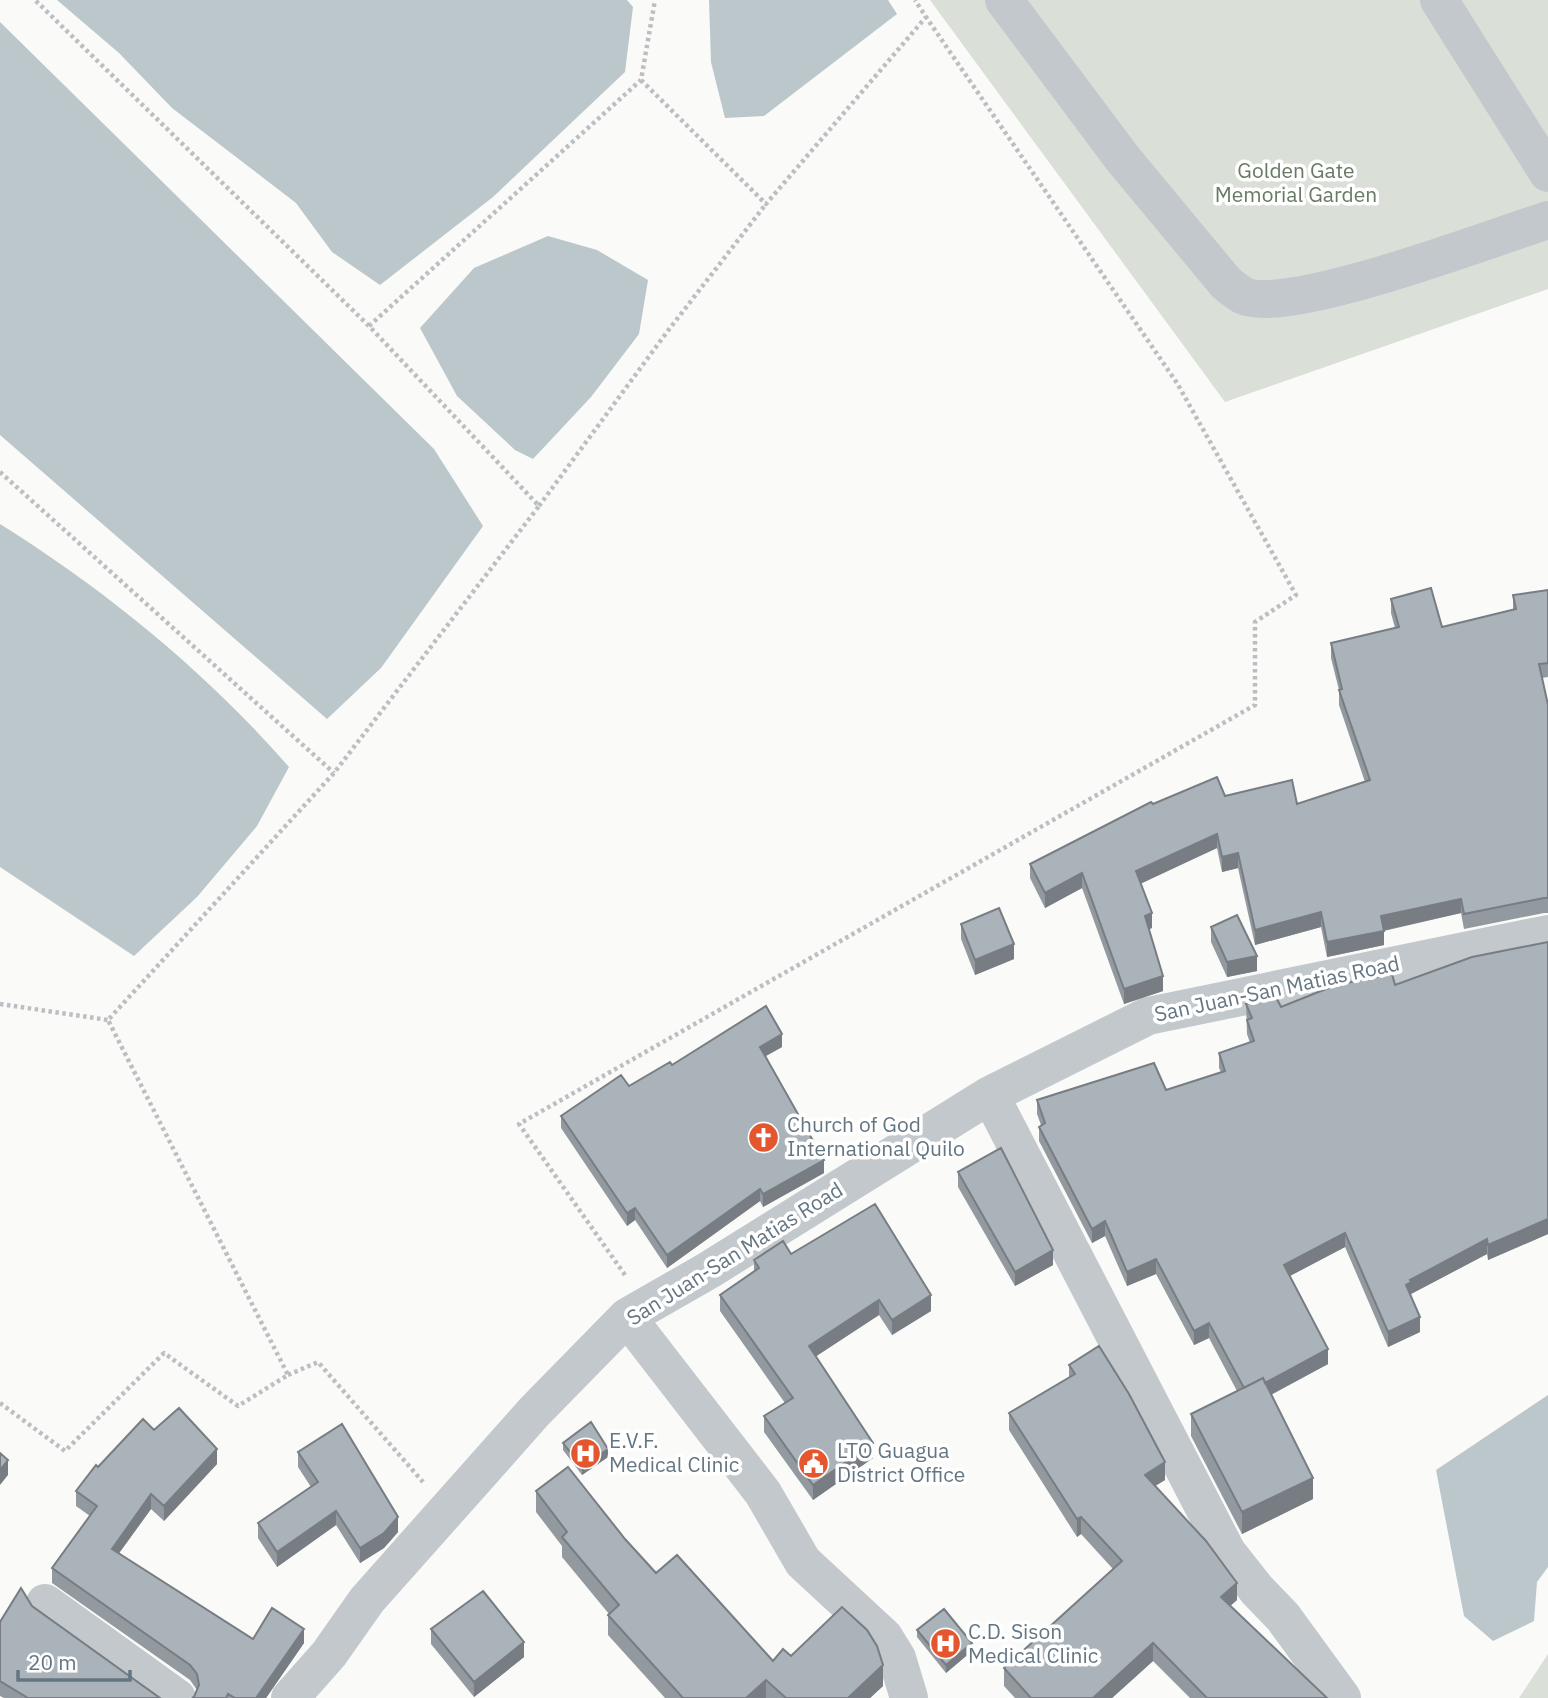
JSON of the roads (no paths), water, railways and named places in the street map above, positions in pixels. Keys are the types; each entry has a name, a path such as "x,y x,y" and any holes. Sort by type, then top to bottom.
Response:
{"street":[{"path":"1003,0 1122,159 1226,283 1244,296 1276,299 1328,291 1548,220"},
{"path":"1439,0 1548,173"},
{"name":"San Juan-San Matias Road","path":"290,1698 329,1654 367,1600 630,1302 709,1270 990,1094 1149,1016 1548,934"},
{"path":"990,1094 1227,1552 1256,1590 1283,1617 1342,1698"},
{"path":"630,1302 763,1493 803,1562 884,1637 897,1658 909,1698"},
{"path":"46,1603 177,1698"}],"place":[{"name":"Church of God International Quilo","path":"764,1137"},
{"name":"E.V.F. Medical Clinic","path":"586,1453"},
{"name":"LTO Guagua District Office","path":"814,1463"},
{"name":"C.D. Sison Medical Clinic","path":"945,1644"}],"park label":[{"name":"Golden Gate Memorial Garden","path":"1296,183"}]}
